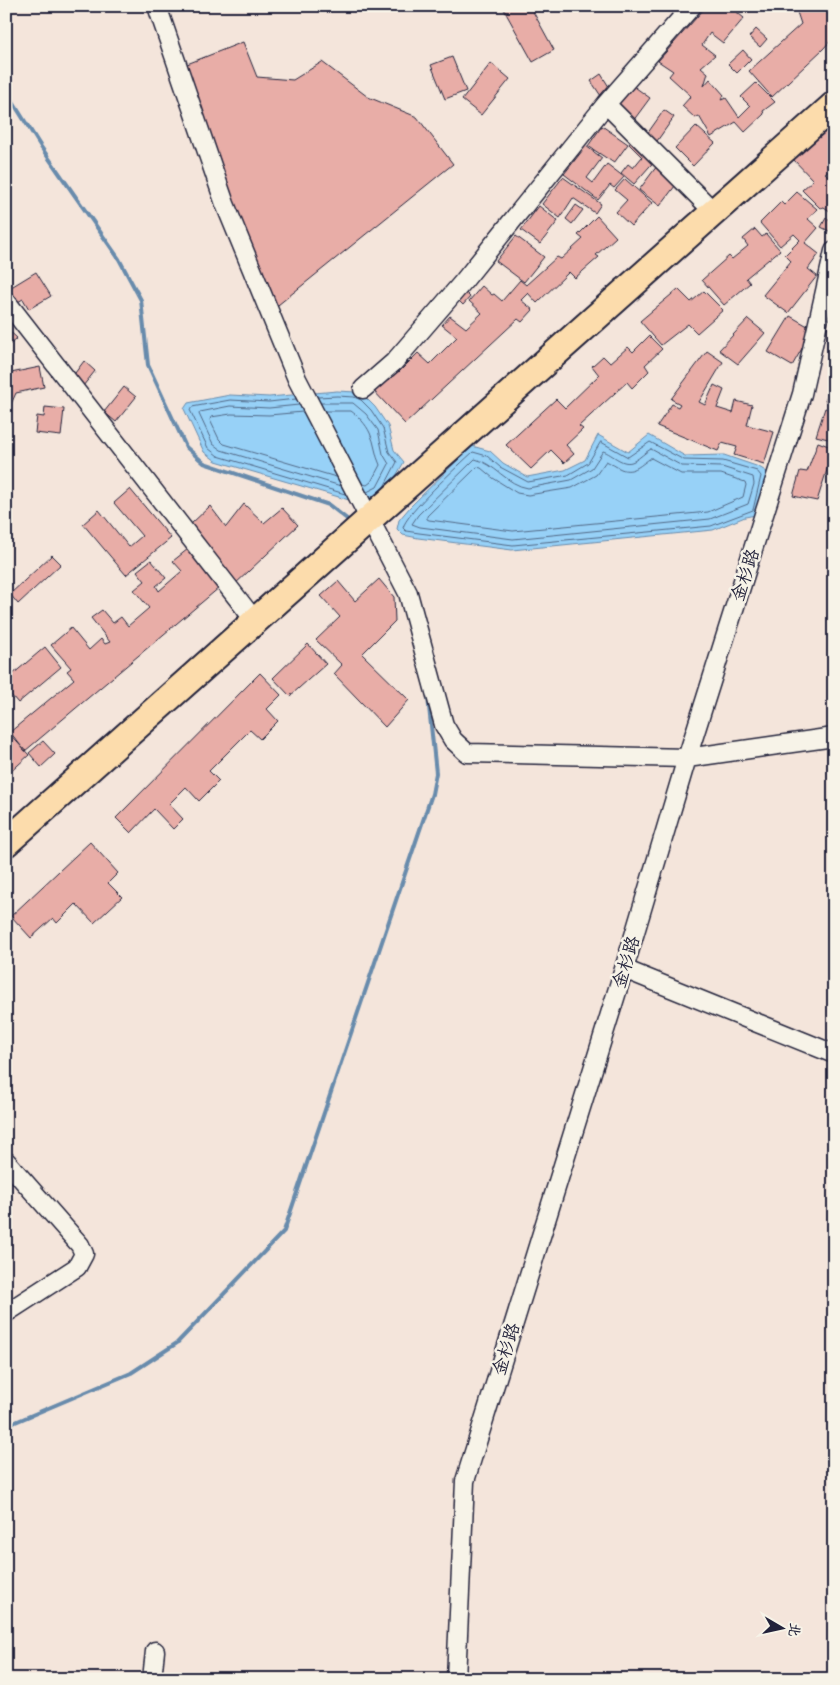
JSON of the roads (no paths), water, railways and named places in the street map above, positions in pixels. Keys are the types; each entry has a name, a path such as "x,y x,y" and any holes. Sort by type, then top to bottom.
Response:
{"highway":[{"path":"6,843 834,105"}],"street":[{"path":"157,6 225,204 297,379 362,526 408,594 444,724 453,740 466,753 687,758 834,737"},
{"path":"363,389 394,362 463,282 606,104 692,6"},
{"path":"606,104 714,212"},
{"name":"金杉路","path":"456,1679 464,1481 624,969 687,758 802,394 834,251"},
{"path":"6,301 256,621"},
{"path":"624,969 834,1054"},
{"path":"6,1161 80,1245 84,1254 77,1267 6,1313"},
{"path":"152,1679 156,1651"}],"water":[{"path":"337,391 356,392 364,396 375,407 388,426 394,450 404,462 385,495 371,504 349,500 216,461 204,452 184,409 188,403 230,395 269,397"},
{"path":"598,435 628,452 649,435 685,456 724,455 759,467 767,472 765,486 756,515 745,517 713,530 512,550 418,538 403,535 397,529 399,520 410,507 472,446 490,451 503,463 527,477 565,470 585,460"}],"waterway":[{"path":"6,91 41,147 119,259 141,300 148,365 186,447 204,463 329,505 352,523"},
{"path":"6,1426 131,1373 177,1343 284,1231 432,794 436,773 428,697"}]}
